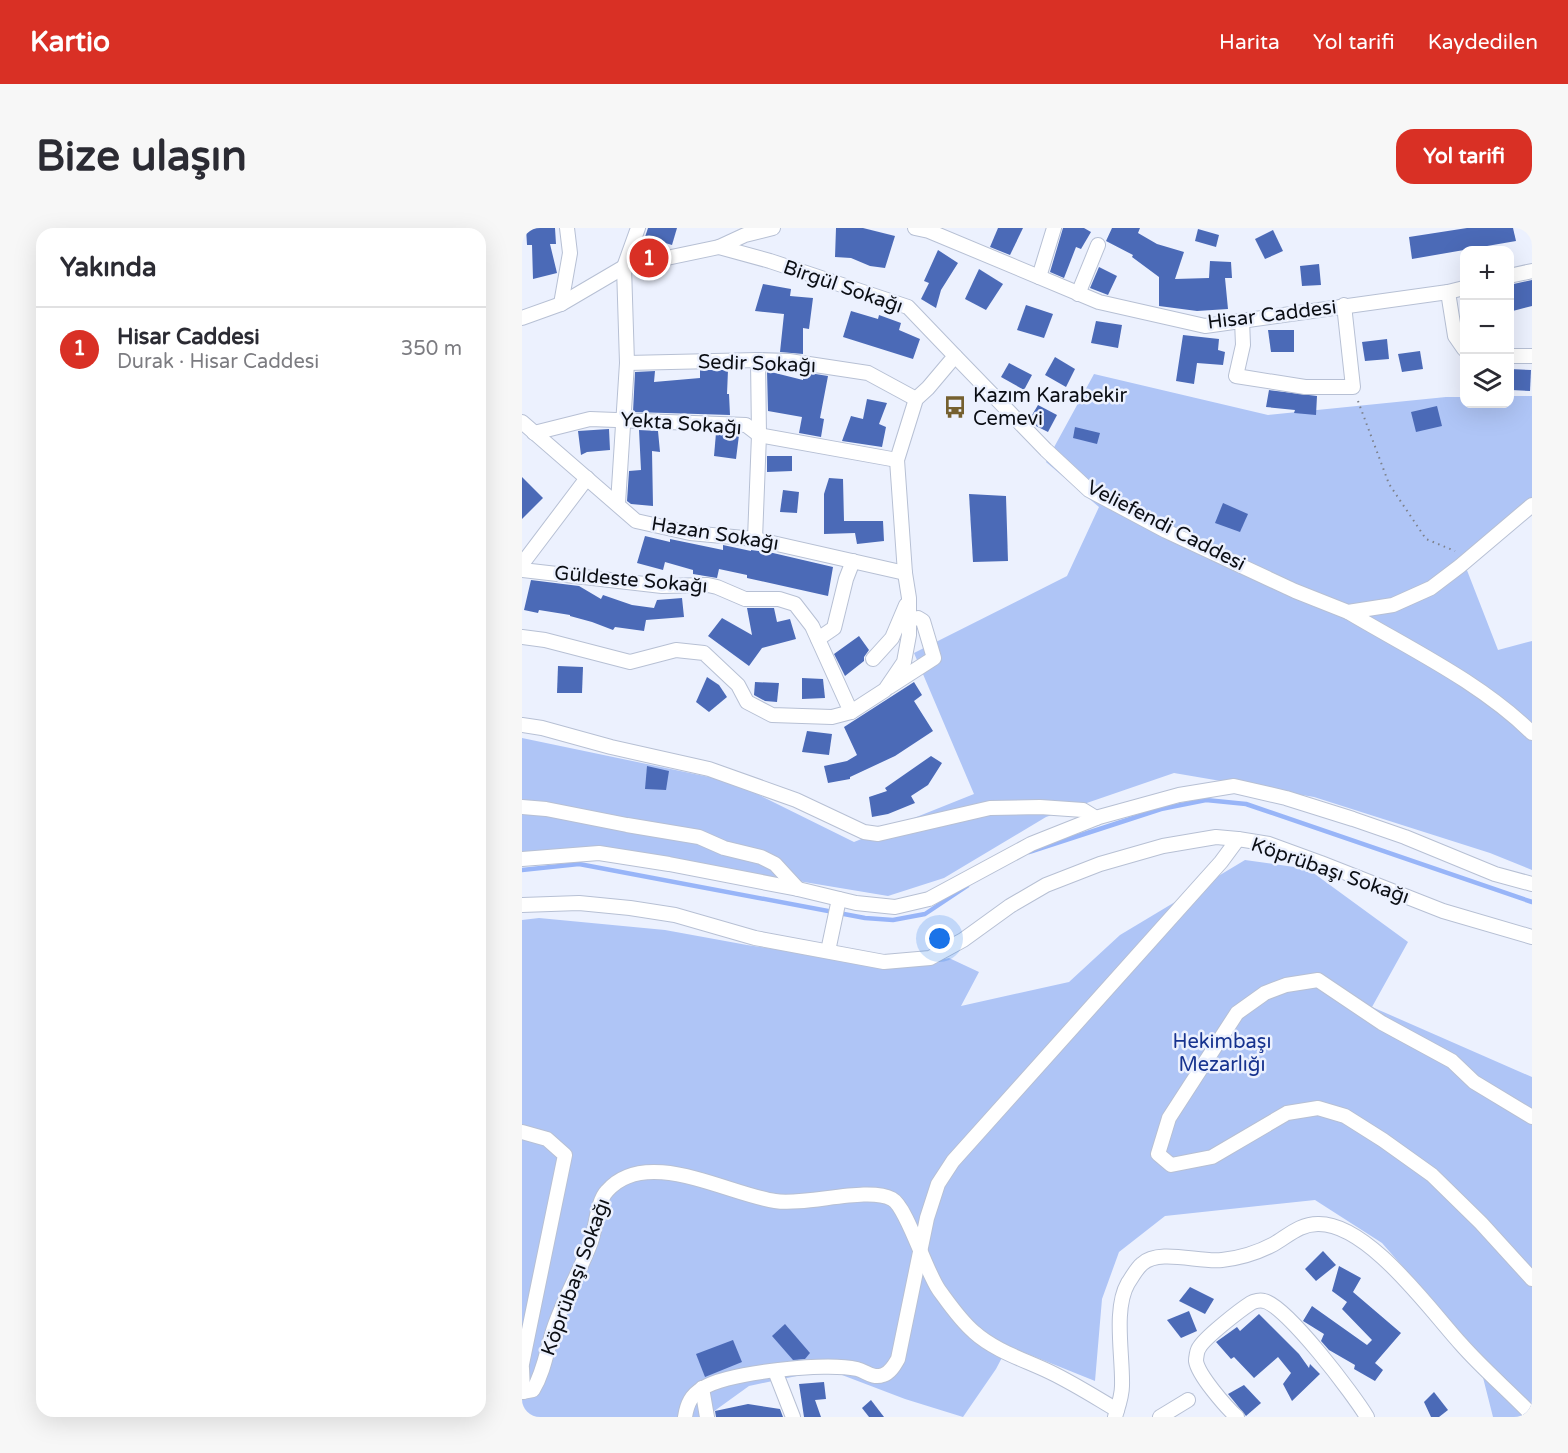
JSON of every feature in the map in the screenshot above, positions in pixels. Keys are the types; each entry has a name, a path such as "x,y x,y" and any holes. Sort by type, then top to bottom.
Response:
{"street":[{"path":"561,304 570,253 567,228"},
{"path":"618,503 627,363 624,267 638,228"},
{"path":"522,318 561,304 624,267 720,247 746,231 773,228"},
{"name":"Hisar Caddesi","path":"915,228 930,229 1099,302 1205,326 1460,289"},
{"path":"1039,277 1054,228"},
{"path":"1078,294 1098,245"},
{"name":"Birgül Sokağı","path":"720,247 770,261 908,307 955,356"},
{"path":"1514,275 1532,270"},
{"path":"1448,292 1455,336 1460,343"},
{"path":"1242,320 1243,345 1236,376 1305,387 1353,387 1344,305"},
{"path":"885,690 904,662 909,635 909,598 905,573 897,460 916,399 955,356"},
{"name":"Veliefendi Caddesi","path":"955,356 1046,450 1089,490 1166,531 1295,591 1348,612 1470,685 1519,720 1532,733"},
{"path":"1514,356 1532,357"},
{"path":"755,539 759,435 758,360"},
{"name":"Sedir Sokağı","path":"627,363 789,361 868,373 916,399"},
{"name":"Yekta Sokağı","path":"534,433 590,419 746,425 759,435 897,460"},
{"name":"Hazan Sokağı","path":"522,422 636,521 690,533 755,539 905,573"},
{"path":"522,564 587,478"},
{"path":"1348,612 1393,605 1431,588 1532,505"},
{"path":"818,639 834,628 846,579 853,561"},
{"name":"Güldeste Sokağı","path":"522,570 662,586 717,586 745,599 779,599 795,604 812,626 851,712"},
{"path":"873,659 892,638 909,598"},
{"path":"522,637 544,640 630,662 676,650 704,653 738,685 747,702 772,715 832,717 851,712 934,658 923,621 918,618 909,620"},
{"path":"522,725 709,769 796,800 864,832 878,834 990,808 1040,807 1083,810 1096,818"},
{"path":"522,859 600,853 798,889 838,903 895,907 929,899 1031,844 1096,818 1179,795 1234,786 1286,798 1353,819 1405,837 1495,874 1532,884"},
{"path":"522,807 546,809 699,837 724,848 768,860 775,864 798,889"},
{"name":"Köprübaşı Sokağı","path":"522,905 579,903 630,908 675,915 754,938 829,945 884,962 930,958 963,940 1010,906 1046,885 1100,864 1163,846 1216,837 1269,844 1443,911 1532,937"},
{"path":"685,1417 687,1403 702,1388 728,1378 775,1371 828,1368 858,1369 868,1375 885,1375 892,1369 898,1359 927,1218 938,1184 953,1161 1221,862 1238,839"},
{"path":"829,945 838,903"},
{"path":"1532,1117 1474,1082 1452,1061 1382,1023 1318,980 1286,985 1265,993 1237,1012 1169,1118 1158,1154 1172,1165 1212,1157 1287,1113 1318,1108 1345,1116 1432,1175 1481,1223 1532,1279"},
{"path":"522,1132 547,1139 566,1155 522,1366 523,1392"},
{"name":"Köprübaşı Sokağı","path":"523,1392 533,1390 540,1378 551,1335 591,1240 604,1193 616,1182 645,1171 703,1181 774,1201 797,1203 862,1194 879,1195 892,1199 902,1208 931,1278 953,1310 975,1333 1001,1350 1052,1372 1116,1413"},
{"path":"1116,1413 1122,1389 1121,1305 1127,1285 1142,1263 1161,1257 1219,1260 1250,1255 1274,1244 1299,1227 1318,1224 1336,1226 1353,1233 1388,1263 1430,1304 1461,1345 1532,1415"},
{"path":"1237,1417 1223,1404 1205,1378 1196,1362 1198,1348 1253,1301 1264,1301 1277,1306 1330,1364 1367,1417"},
{"path":"775,1371 793,1417"},
{"path":"702,1388 707,1417"},
{"path":"1160,1417 1188,1401"}],"path":[{"path":"1353,387 1389,484 1425,539 1470,558"}],"green space":[{"path":"1094,374 1268,415 1446,397 1460,397 1460,408 1514,408 1514,396 1532,396 1532,502 1463,560 1498,650 1532,641 1532,870 1490,853 1314,797 1174,773 1046,817 944,878 888,896 607,849 522,855 522,738 733,782 854,842 974,794 914,653 1067,576 1099,507 1046,462"},
{"name":"Hekimbaşı Mezarlığı","path":"1245,860 1308,869 1408,942 1372,1007 1532,1077 1532,1417 1493,1417 1476,1350 1382,1243 1315,1200 1165,1216 1119,1252 1102,1299 1095,1381 1008,1346 996,1369 963,1417 905,1399 842,1375 816,1372 749,1386 706,1417 522,1417 522,920 539,918 665,930 873,964 916,965 949,958 979,972 961,1006 1069,982 1120,935"}],"building":[{"path":"526,228 555,228 556,244 550,244 557,273 533,279 532,245 527,245"},
{"path":"648,228 677,228 672,245 645,237"},
{"path":"836,228 863,228 895,236 885,268 870,266 851,258 835,257"},
{"path":"998,228 1023,228 1010,255 990,247"},
{"path":"1063,228 1084,228 1091,232 1081,249 1076,247 1064,278 1050,272"},
{"path":"1112,228 1140,228 1138,233 1157,244 1184,252 1175,279 1209,278 1210,261 1231,262 1232,278 1225,278 1228,309 1197,311 1159,306 1159,277 1132,257 1133,255 1106,241"},
{"path":"1467,228 1513,228 1516,241 1487,246 1460,246 1460,251 1412,259 1409,237"},
{"path":"1198,229 1219,235 1216,247 1195,241"},
{"path":"1273,230 1283,251 1265,259 1255,239"},
{"path":"938,250 958,263 941,290 936,308 921,299 929,283 924,281"},
{"path":"1319,264 1321,285 1302,286 1300,266"},
{"path":"1099,267 1117,276 1108,295 1090,288"},
{"path":"979,269 1003,284 986,310 965,299"},
{"path":"1532,280 1532,306 1514,311 1514,284"},
{"path":"763,284 791,289 790,296 813,298 809,329 803,328 803,354 780,352 784,314 755,311"},
{"path":"1026,305 1053,314 1044,338 1017,330"},
{"path":"851,311 878,319 879,315 901,323 899,330 920,339 913,359 843,337"},
{"path":"1096,321 1122,325 1118,348 1091,343"},
{"path":"1268,330 1294,330 1294,352 1271,352"},
{"path":"1183,335 1219,339 1218,350 1225,352 1223,365 1197,363 1194,384 1176,381"},
{"path":"1387,339 1389,359 1365,361 1362,342"},
{"path":"1420,351 1423,369 1402,372 1398,354"},
{"path":"1055,357 1075,369 1066,387 1045,375"},
{"path":"1009,363 1032,375 1024,390 1001,377"},
{"path":"1514,369 1531,370 1530,391 1514,390"},
{"path":"700,370 728,370 727,394 729,394 730,415 633,412 635,372 655,371 654,382 700,378"},
{"path":"767,371 803,380 803,372 828,376 820,418 824,419 821,437 799,433 802,417 768,411"},
{"path":"1269,390 1317,396 1316,415 1266,407"},
{"path":"867,399 887,403 879,424 886,427 882,447 842,441 851,416 863,419"},
{"path":"1038,405 1057,415 1048,432 1029,420"},
{"path":"1437,406 1442,426 1416,432 1411,412"},
{"path":"1075,427 1100,433 1097,444 1073,438"},
{"path":"609,429 610,450 587,452 581,455 578,431"},
{"path":"639,430 658,431 660,452 652,451 653,506 631,504 627,501 629,471 641,470"},
{"path":"716,433 739,435 736,459 714,456"},
{"path":"767,456 792,456 792,471 767,472"},
{"path":"522,477 543,498 522,519"},
{"path":"829,478 843,479 844,521 883,521 884,541 857,544 855,533 824,534 824,494"},
{"path":"783,490 799,492 797,513 780,512"},
{"path":"969,494 1006,496 1008,561 973,562"},
{"path":"1223,503 1248,514 1240,532 1215,523"},
{"path":"645,536 723,550 723,545 773,553 833,567 828,596 747,578 747,575 719,569 717,578 693,574 693,570 665,562 663,570 637,563"},
{"path":"531,580 579,586 601,599 603,595 632,605 654,608 657,600 682,598 684,617 646,620 644,631 615,627 613,630 570,615 524,610"},
{"path":"747,608 774,608 777,622 790,619 796,639 762,648 749,666 708,636 722,618 752,635"},
{"path":"859,636 869,650 864,661 845,676 834,654"},
{"path":"558,666 583,667 582,693 557,693"},
{"path":"707,677 719,685 727,697 709,712 696,702"},
{"path":"802,678 823,679 825,698 802,699"},
{"path":"755,682 779,683 777,702 765,701 754,695"},
{"path":"914,682 922,695 914,701 933,731 895,756 850,779 828,783 824,766 847,761 857,755 844,727"},
{"path":"807,731 832,734 829,755 802,752"},
{"path":"931,756 942,763 928,785 911,796 915,803 888,814 872,817 869,797 887,791 885,788"},
{"path":"647,766 669,771 666,790 645,789"},
{"path":"1323,1251 1336,1265 1316,1281 1305,1269"},
{"path":"1339,1266 1361,1278 1353,1292 1401,1333 1375,1363 1383,1370 1375,1381 1354,1369 1355,1365 1329,1350 1321,1341 1324,1334 1303,1321 1312,1306 1367,1345 1372,1340 1342,1309 1347,1302 1332,1291"},
{"path":"1190,1287 1214,1299 1205,1314 1179,1301"},
{"path":"1189,1311 1197,1331 1181,1338 1167,1320"},
{"path":"1259,1314 1299,1354 1309,1368 1310,1364 1320,1374 1292,1401 1283,1384 1291,1373 1278,1357 1254,1378 1234,1357 1231,1359 1216,1342 1237,1327 1240,1331"},
{"path":"785,1324 810,1353 805,1359 793,1360 772,1336"},
{"path":"733,1340 742,1362 705,1377 696,1354"},
{"path":"824,1382 826,1399 815,1400 821,1417 804,1417 799,1384"},
{"path":"1244,1385 1261,1403 1246,1416 1228,1394"},
{"path":"1434,1392 1448,1410 1439,1417 1431,1417 1424,1402"},
{"path":"871,1400 884,1417 869,1417 862,1408"},
{"path":"748,1404 780,1409 783,1417 716,1417 715,1411"}],"waterway":[{"path":"1029,852 1161,809 1206,800 1246,804 1532,902"},
{"path":"522,870 579,864 865,918 893,920 925,914 967,886"}],"place":[{"name":"Hisar Caddesi","path":"649,258"},
{"name":"Kazım Karabekir Cemevi","path":"955,407"}]}
